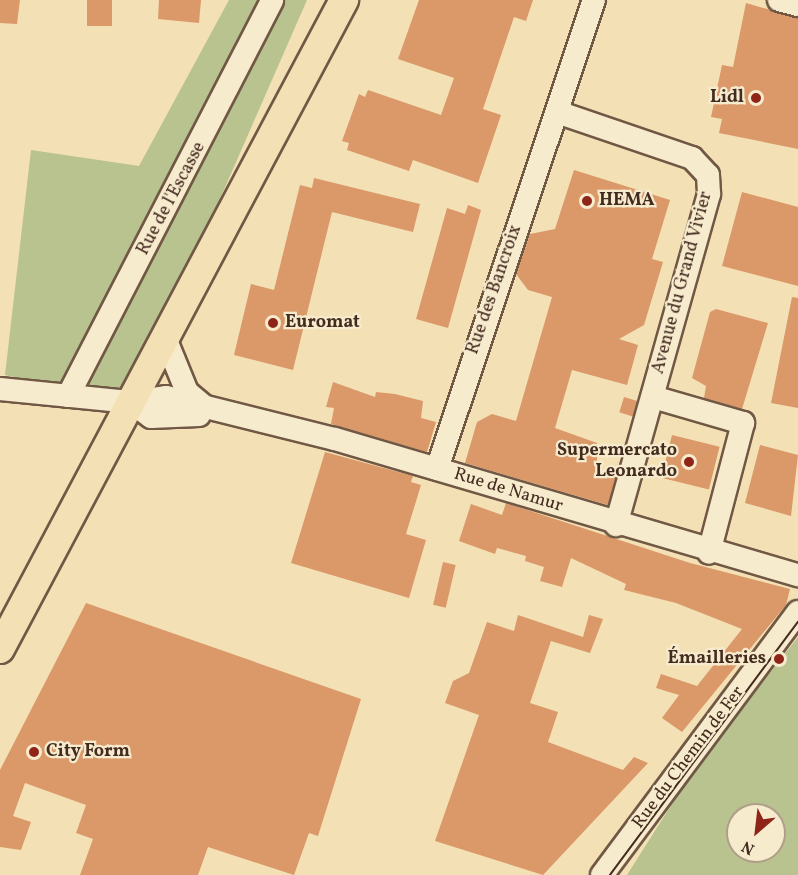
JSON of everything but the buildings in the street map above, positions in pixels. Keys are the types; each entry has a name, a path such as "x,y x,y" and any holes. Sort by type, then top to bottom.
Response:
{"main road":[{"path":"0,650 344,0"}],"street":[{"name":"Rue de l'Escasse","path":"68,396 272,0"},
{"path":"557,112 594,0"},
{"path":"779,0 798,4"},
{"name":"Avenue du Grand Vivier","path":"557,112 692,158 708,175 709,194 616,525"},
{"name":"Rue des Bancroix","path":"437,470 557,112"},
{"name":"Rue de Namur","path":"165,338 187,392 217,414 317,435 709,553 798,575"},
{"path":"0,389 131,402 151,417 217,414"},
{"path":"652,398 743,423 709,553"},
{"name":"Rue du Chemin de Fer","path":"602,875 798,612"}],"green space":[{"path":"229,0 307,0 131,402 5,375 31,150 139,166"},
{"path":"798,637 798,875 627,875 689,777"}],"tram line":[{"path":"610,875 798,622"}],"place":[{"name":"Lidl","path":"756,98"},
{"name":"HEMA","path":"587,201"},
{"name":"Euromat","path":"273,323"},
{"name":"Supermercato Leonardo","path":"689,462"},
{"name":"Émailleries","path":"779,659"},
{"name":"City Form","path":"34,752"}]}
